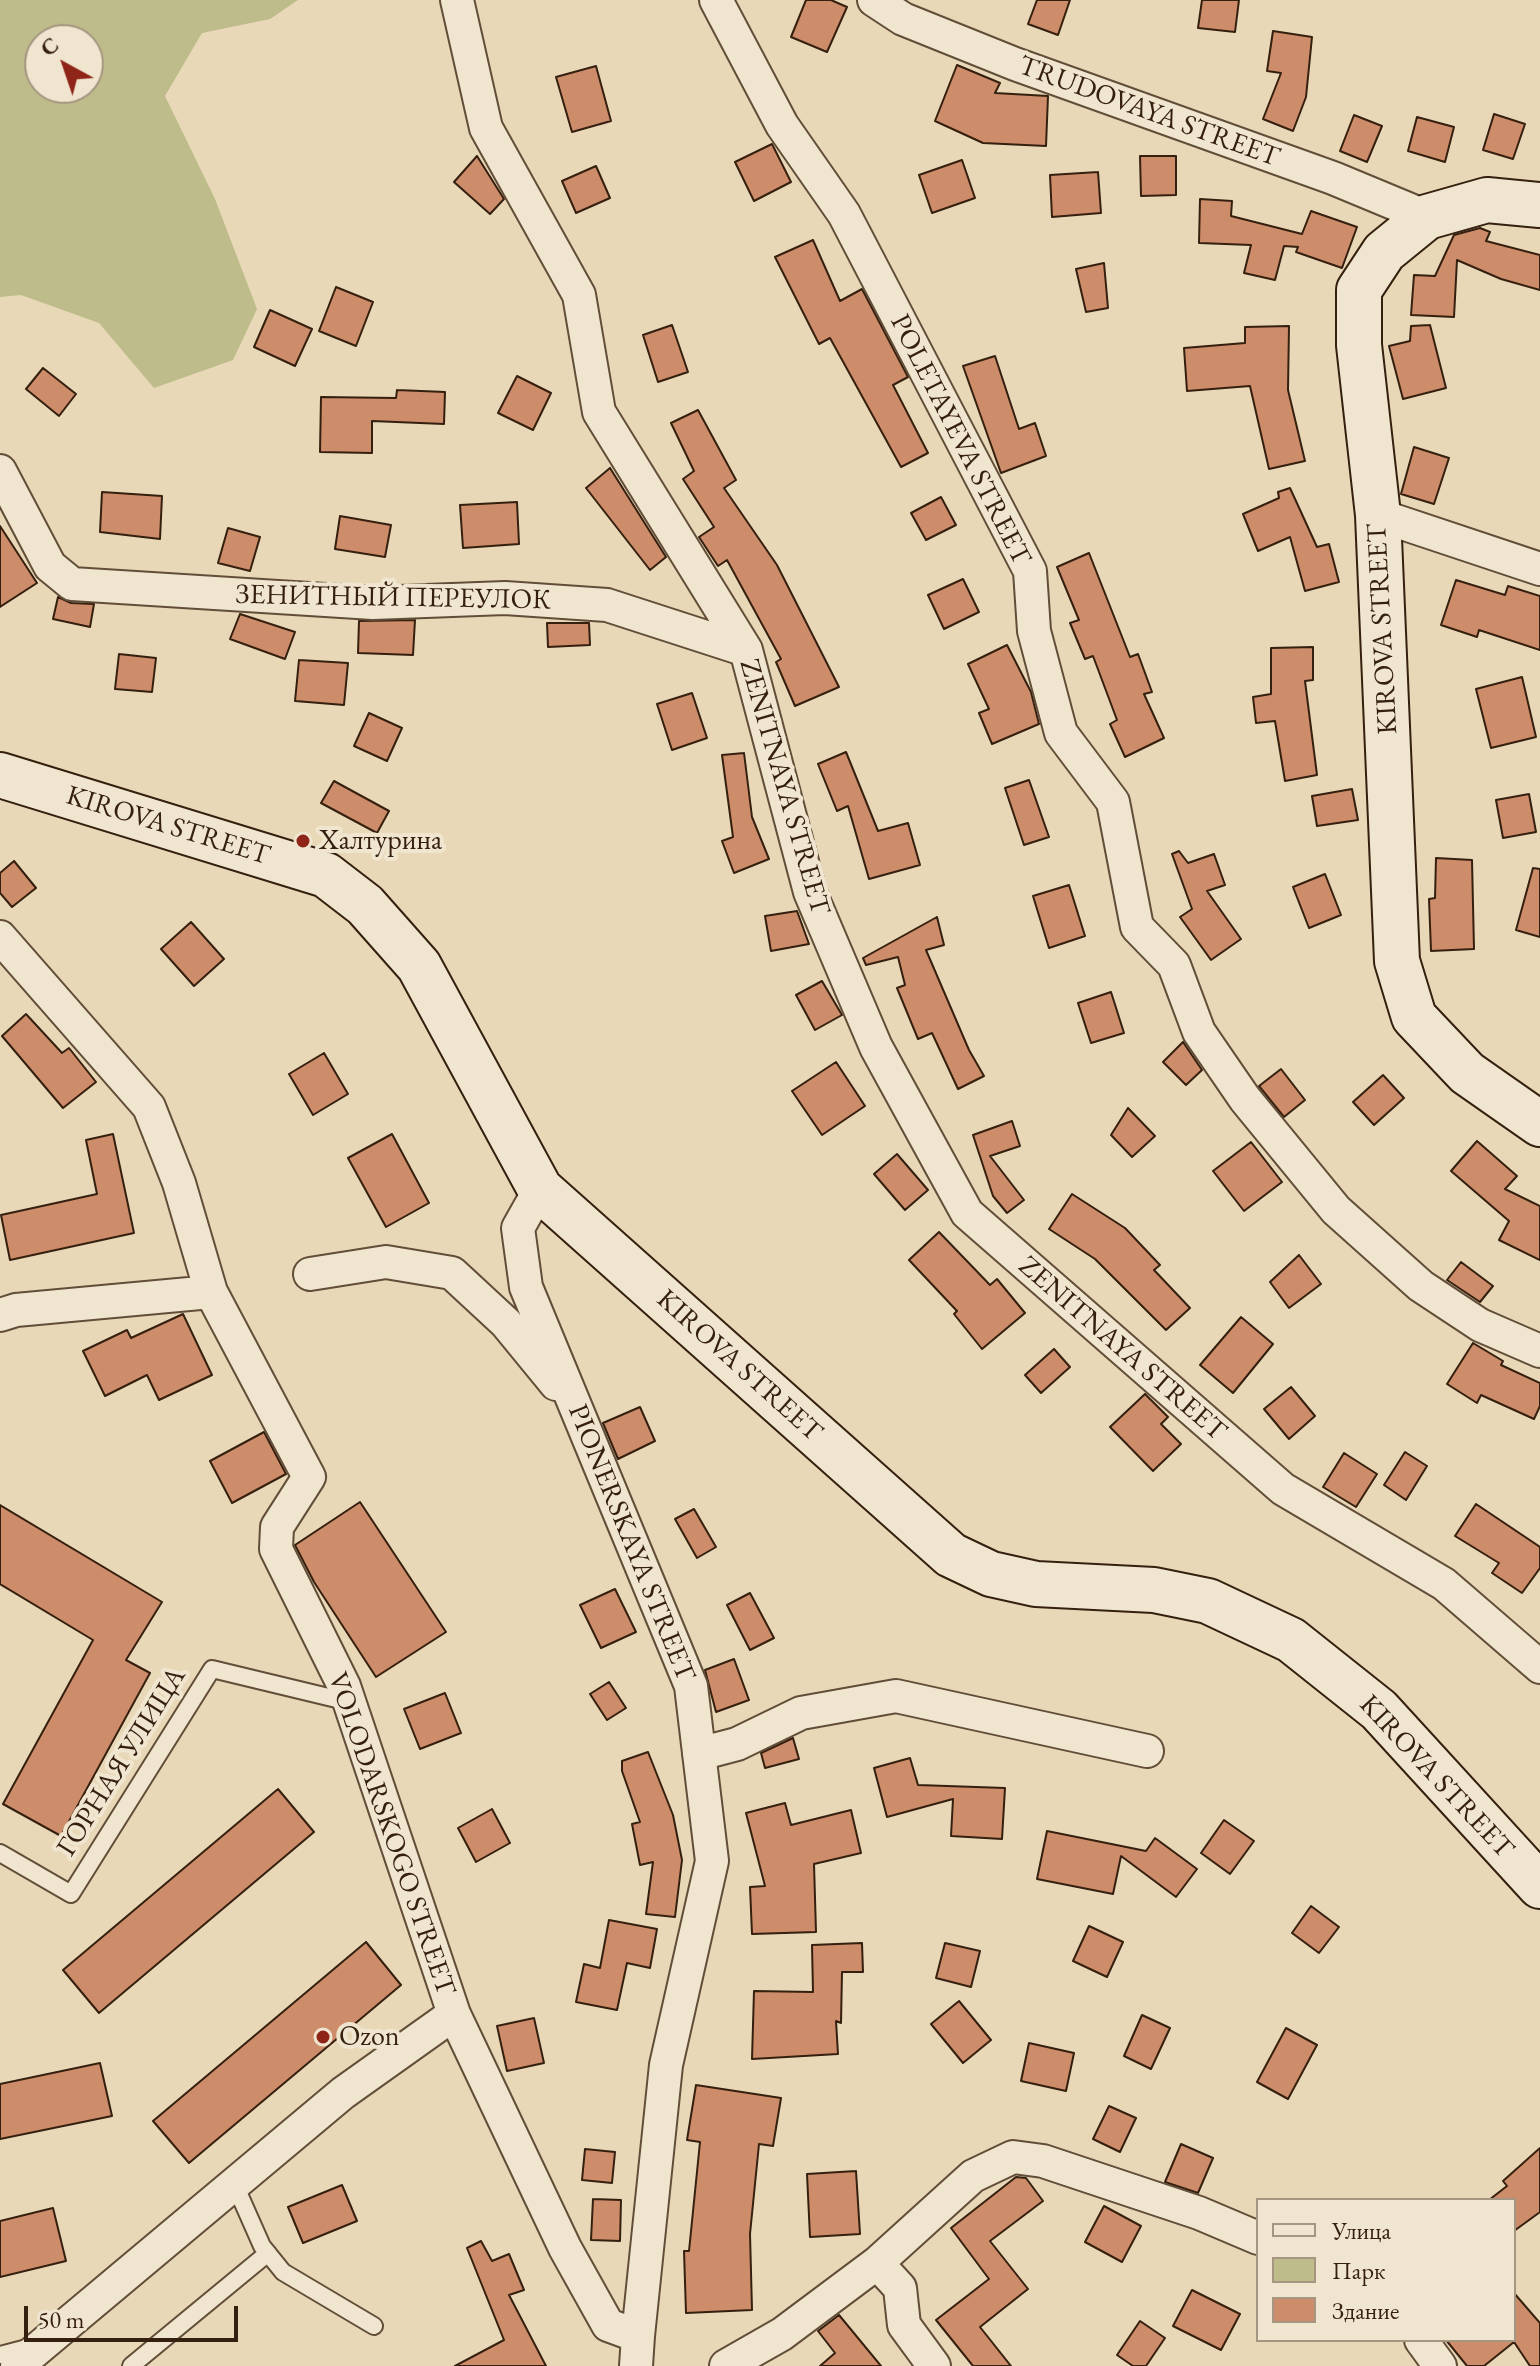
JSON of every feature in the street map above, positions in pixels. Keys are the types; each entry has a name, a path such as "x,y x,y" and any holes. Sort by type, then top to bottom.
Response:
{"main road":[{"name":"KIROVA STREET","path":"1540,205 1487,200 1427,217 1384,252 1359,290 1359,345 1378,515 1397,961 1414,1017 1467,1073 1540,1124"},
{"name":"KIROVA STREET","path":"0,775 289,862 326,875 336,882 365,905 419,966 540,1189 951,1555 991,1574 1036,1584 1154,1590 1208,1601 1291,1640 1379,1710 1540,1886"}],"street":[{"name":"ZENITNAYA STREET","path":"457,0 486,128 549,235 579,295 599,412 746,650 810,892 876,1047 967,1213 1283,1489 1444,1584 1540,1667"},
{"name":"POLETAYEVA STREET","path":"716,0 782,125 844,214 1030,571 1034,631 1061,733 1113,802 1137,927 1174,965 1199,1032 1245,1099 1336,1210 1421,1286 1480,1325 1540,1351"},
{"name":"TRUDOVAYA STREET","path":"874,0 903,19 1015,64 1281,159 1427,217"},
{"name":"ЗЕНИТНЫЙ ПЕРЕУЛОК","path":"0,471 50,566 72,584 373,603 505,598 607,605 746,650"},
{"path":"1378,515 1540,569"},
{"path":"0,937 149,1107 179,1183 211,1292 16,1310 0,1315"},
{"name":"PIONERSKAYA STREET","path":"540,1189 518,1228 526,1287 691,1686 712,1861 666,2065 637,2351"},
{"path":"310,1274 386,1262 452,1273 506,1323 579,1411"},
{"name":"VOLODARSKOGO STREET","path":"211,1292 309,1477 277,1527 276,1549 349,1702 454,2014 565,2248 608,2325 637,2351"},
{"path":"699,1754 737,1744 801,1713 896,1696 1147,1751"},
{"path":"17,2366 343,2093 454,2014"},
{"path":"726,2366 782,2334 877,2263 973,2176 1013,2157 1043,2161 1199,2213 1256,2237"},
{"path":"877,2263 900,2288 904,2325 934,2366"},
{"path":"1422,2342 1440,2366"}],"lane":[{"name":"ГОРНАЯ УЛИЦА","path":"0,1853 71,1894 212,1669 349,1702"},
{"path":"235,2185 268,2253 283,2272 374,2326"},
{"path":"131,2366 268,2253"},
{"path":"0,2355 44,2344"}],"green space":[{"path":"0,0 298,0 270,19 202,33 165,96 215,199 257,309 233,360 154,388 99,323 21,295 0,297"}],"building":[{"path":"806,0 831,0 847,7 827,52 791,37"},
{"path":"1037,0 1070,0 1058,35 1028,24"},
{"path":"1202,0 1239,0 1235,32 1198,28"},
{"path":"1273,31 1312,37 1306,97 1293,131 1263,119 1281,73 1267,71"},
{"path":"957,65 1000,83 995,93 1048,96 1046,146 983,143 935,121"},
{"path":"596,66 611,121 572,132 556,77"},
{"path":"1494,114 1525,124 1513,159 1483,150"},
{"path":"1354,115 1382,126 1367,162 1340,151"},
{"path":"1417,117 1454,127 1445,162 1408,151"},
{"path":"772,144 791,182 754,201 735,162"},
{"path":"477,156 504,199 490,214 454,182"},
{"path":"1140,156 1176,156 1176,195 1141,196"},
{"path":"962,160 975,198 932,213 919,175"},
{"path":"596,166 610,198 576,213 562,181"},
{"path":"1098,172 1101,213 1052,217 1050,175"},
{"path":"1200,199 1232,201 1231,216 1302,234 1311,211 1357,227 1342,268 1296,252 1298,247 1284,246 1275,280 1244,273 1251,245 1199,243"},
{"path":"1480,228 1490,232 1486,241 1540,255 1540,290 1501,279 1457,260 1454,317 1411,315 1414,275 1435,276 1454,235"},
{"path":"813,240 840,301 862,289 908,377 893,385 928,453 901,467 830,338 819,344 775,257"},
{"path":"1104,263 1108,308 1086,312 1076,269"},
{"path":"336,287 373,302 356,346 319,331"},
{"path":"270,310 312,329 295,366 254,347"},
{"path":"672,325 688,372 658,382 643,335"},
{"path":"1430,325 1446,388 1403,399 1389,346 1410,341 1411,326"},
{"path":"1289,326 1288,390 1305,461 1269,469 1250,386 1187,391 1184,348 1245,343 1245,327"},
{"path":"995,356 1019,429 1035,423 1046,456 1001,473 963,366"},
{"path":"43,368 76,394 59,416 26,389"},
{"path":"517,376 551,393 533,430 498,413"},
{"path":"397,390 445,392 444,424 372,421 372,453 320,452 321,397 396,398"},
{"path":"698,410 736,480 724,488 777,565 839,687 795,706 776,662 781,659 727,560 718,566 699,537 714,527 683,479 694,471 671,423"},
{"path":"1414,447 1449,458 1434,504 1401,494"},
{"path":"610,468 666,557 650,570 586,488"},
{"path":"1290,488 1317,547 1329,544 1339,582 1305,591 1290,537 1258,551 1243,514 1279,498 1278,492"},
{"path":"102,492 162,496 160,539 100,532"},
{"path":"941,497 956,525 926,540 911,513"},
{"path":"517,502 519,544 463,548 460,505"},
{"path":"340,516 391,525 385,557 335,549"},
{"path":"0,526 37,583 0,607"},
{"path":"228,528 260,537 250,571 218,563"},
{"path":"1089,553 1130,657 1138,654 1152,692 1144,694 1164,738 1125,757 1110,724 1117,720 1093,656 1085,659 1070,623 1079,620 1057,567"},
{"path":"963,579 979,612 944,629 928,595"},
{"path":"1456,580 1505,595 1508,586 1540,596 1540,650 1479,630 1477,637 1441,625"},
{"path":"58,597 71,603 94,604 90,627 53,619"},
{"path":"240,614 295,632 285,659 230,639"},
{"path":"415,620 413,655 358,653 359,621"},
{"path":"547,623 589,623 590,645 548,647"},
{"path":"1007,645 1031,692 1039,724 992,744 979,713 989,709 968,664"},
{"path":"1313,647 1313,680 1305,681 1317,775 1285,781 1275,721 1256,723 1253,697 1271,694 1271,648"},
{"path":"119,654 156,658 152,692 115,689"},
{"path":"299,660 348,663 344,705 295,701"},
{"path":"1522,677 1536,737 1491,748 1476,689"},
{"path":"692,693 707,738 672,750 657,704"},
{"path":"369,713 402,728 387,761 354,746"},
{"path":"846,752 878,831 908,823 920,865 869,879 848,806 837,811 818,764"},
{"path":"744,753 752,817 769,859 734,873 722,841 733,837 722,755"},
{"path":"1029,780 1049,837 1024,845 1005,788"},
{"path":"334,781 389,811 377,833 321,803"},
{"path":"1352,789 1358,820 1317,826 1312,796"},
{"path":"1529,794 1536,832 1503,838 1496,800"},
{"path":"1179,851 1188,863 1214,854 1225,885 1207,891 1241,939 1211,960 1180,917 1192,909 1172,854"},
{"path":"1436,858 1472,860 1474,949 1431,951 1429,899 1435,898"},
{"path":"14,861 36,888 12,907 0,893 0,873"},
{"path":"1533,868 1540,869 1540,937 1516,930"},
{"path":"1325,874 1341,915 1309,928 1293,887"},
{"path":"1069,885 1085,936 1049,948 1033,896"},
{"path":"797,911 809,944 771,951 765,916"},
{"path":"937,917 944,945 926,950 969,1050 984,1076 958,1089 932,1033 918,1039 897,988 905,985 898,957 866,965 863,958"},
{"path":"191,922 224,959 194,986 161,949"},
{"path":"822,981 842,1015 815,1030 796,995"},
{"path":"1111,992 1124,1033 1091,1043 1078,1003"},
{"path":"26,1014 62,1053 69,1048 96,1082 63,1108 2,1036"},
{"path":"1183,1042 1202,1070 1186,1085 1163,1062"},
{"path":"324,1053 348,1094 313,1115 289,1074"},
{"path":"836,1062 865,1106 822,1135 792,1091"},
{"path":"1281,1069 1305,1100 1284,1117 1259,1086"},
{"path":"1383,1075 1404,1098 1374,1125 1353,1102"},
{"path":"1128,1108 1155,1136 1132,1157 1111,1135"},
{"path":"1012,1121 1020,1146 990,1156 1024,1200 1007,1213 993,1196 973,1135"},
{"path":"113,1134 134,1233 10,1260 1,1215 97,1194 86,1140"},
{"path":"392,1134 429,1203 386,1227 348,1158"},
{"path":"1477,1141 1517,1176 1505,1189 1540,1206 1540,1260 1499,1240 1509,1221 1451,1171"},
{"path":"1251,1142 1282,1182 1244,1211 1213,1171"},
{"path":"897,1154 928,1190 905,1210 874,1174"},
{"path":"1072,1194 1125,1228 1160,1265 1154,1270 1190,1308 1166,1330 1095,1259 1049,1229"},
{"path":"939,1232 990,1285 997,1279 1025,1313 982,1349 954,1314 957,1311 909,1260"},
{"path":"1299,1255 1321,1284 1289,1308 1270,1282"},
{"path":"1461,1262 1493,1286 1480,1302 1447,1280"},
{"path":"183,1314 212,1375 159,1400 147,1375 105,1396 83,1351 127,1330 131,1338"},
{"path":"1241,1317 1273,1344 1233,1393 1200,1365"},
{"path":"1473,1343 1503,1361 1501,1365 1540,1383 1540,1406 1534,1419 1481,1395 1477,1403 1447,1384"},
{"path":"1054,1349 1070,1367 1041,1393 1025,1375"},
{"path":"1291,1387 1315,1416 1289,1439 1264,1409"},
{"path":"1145,1394 1168,1417 1161,1424 1181,1444 1153,1471 1110,1427"},
{"path":"640,1407 655,1441 618,1459 603,1423"},
{"path":"264,1432 286,1474 232,1503 210,1461"},
{"path":"1405,1452 1427,1466 1406,1500 1384,1485"},
{"path":"1344,1453 1377,1474 1356,1507 1323,1487"},
{"path":"360,1502 446,1632 376,1677 314,1582 295,1545"},
{"path":"1476,1504 1540,1547 1540,1568 1522,1593 1492,1573 1499,1563 1455,1536"},
{"path":"0,1505 162,1602 126,1660 150,1673 61,1836 3,1804 93,1640 0,1584"},
{"path":"694,1509 716,1547 697,1558 675,1519"},
{"path":"615,1589 636,1632 601,1648 580,1605"},
{"path":"750,1593 774,1638 750,1650 727,1605"},
{"path":"734,1659 749,1700 716,1712 705,1670"},
{"path":"609,1682 626,1708 607,1720 590,1694"},
{"path":"445,1693 461,1733 420,1749 404,1709"},
{"path":"793,1738 799,1759 765,1768 761,1753"},
{"path":"648,1752 673,1815 682,1860 675,1917 646,1914 653,1862 640,1865 632,1824 640,1822 622,1771 622,1761"},
{"path":"910,1758 918,1785 1005,1788 1002,1839 951,1836 953,1799 887,1817 874,1768"},
{"path":"278,1789 314,1832 99,2013 63,1970"},
{"path":"785,1803 791,1825 851,1810 861,1853 814,1864 816,1932 752,1934 750,1887 765,1886 746,1813"},
{"path":"492,1809 510,1843 476,1862 458,1828"},
{"path":"1224,1820 1254,1841 1230,1874 1201,1853"},
{"path":"1047,1831 1146,1851 1155,1838 1197,1869 1176,1897 1121,1856 1113,1894 1037,1879"},
{"path":"1311,1906 1339,1927 1319,1953 1292,1933"},
{"path":"609,1920 657,1929 650,1968 627,1963 617,2010 576,2002 584,1964 600,1968"},
{"path":"1089,1926 1123,1942 1107,1977 1073,1961"},
{"path":"366,1942 401,1985 189,2163 153,2121"},
{"path":"862,1943 863,1972 842,1972 841,2023 836,2021 838,2054 752,2059 754,1991 813,1992 812,1945"},
{"path":"945,1943 980,1951 971,1987 936,1978"},
{"path":"959,2001 991,2040 963,2063 931,2024"},
{"path":"1142,2015 1170,2028 1151,2069 1124,2056"},
{"path":"534,2018 544,2063 507,2071 497,2026"},
{"path":"1286,2028 1317,2045 1288,2099 1257,2082"},
{"path":"1029,2043 1074,2053 1066,2091 1021,2081"},
{"path":"100,2063 112,2116 0,2139 0,2084"},
{"path":"696,2085 781,2098 773,2146 759,2144 750,2234 752,2310 686,2313 684,2251 689,2251 700,2142 687,2140"},
{"path":"1109,2106 1136,2118 1120,2152 1093,2139"},
{"path":"1181,2144 1213,2158 1198,2193 1165,2182"},
{"path":"1540,2148 1540,2212 1516,2230 1516,2198 1492,2198 1507,2186 1503,2181"},
{"path":"585,2149 615,2152 612,2183 582,2180"},
{"path":"856,2171 860,2234 810,2237 807,2174"},
{"path":"1016,2177 1026,2178 1043,2201 990,2241 1028,2289 980,2327 1011,2366 973,2366 936,2320 989,2279 951,2228"},
{"path":"342,2185 357,2221 303,2243 288,2207"},
{"path":"593,2199 621,2200 620,2241 591,2240"},
{"path":"1104,2206 1141,2226 1122,2262 1085,2242"},
{"path":"53,2208 66,2261 0,2277 0,2221"},
{"path":"481,2241 492,2261 509,2254 524,2290 509,2295 546,2366 455,2366 504,2340 467,2248"},
{"path":"1192,2290 1240,2314 1221,2350 1173,2326"},
{"path":"1516,2295 1540,2323 1540,2366 1530,2366 1514,2342"},
{"path":"839,2315 881,2366 820,2366 835,2353 818,2331"},
{"path":"1140,2321 1165,2338 1146,2366 1133,2366 1117,2355"},
{"path":"1448,2342 1514,2342 1484,2366 1467,2366"}],"place":[{"name":"Халтурина","path":"303,841"},
{"name":"Ozon","path":"323,2037"}]}
